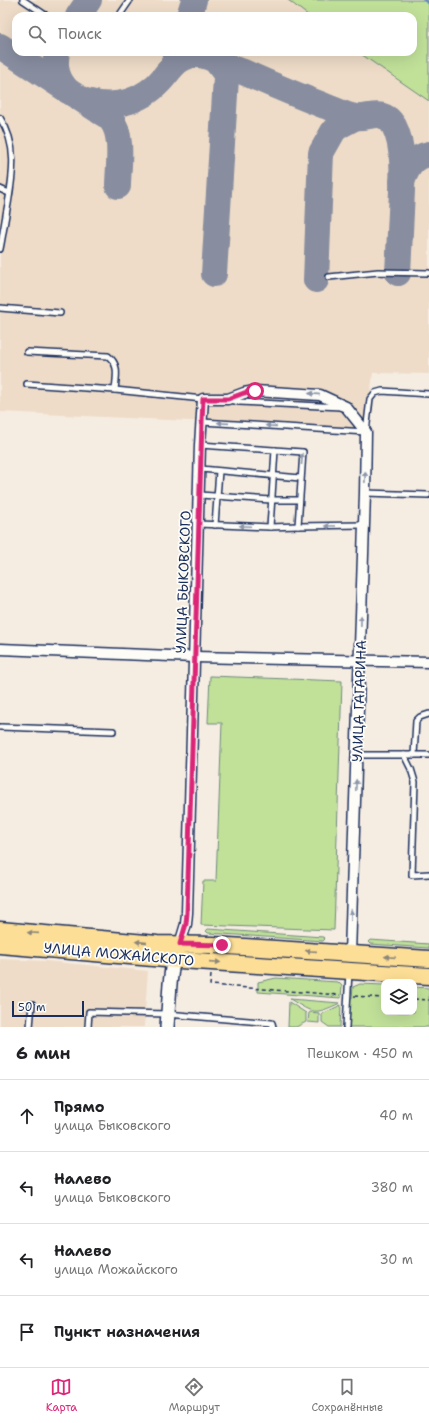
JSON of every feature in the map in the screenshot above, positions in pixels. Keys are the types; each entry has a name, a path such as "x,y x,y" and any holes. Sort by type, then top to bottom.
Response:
{"main road":[{"name":"УЛИЦА МОЖАЙСКОГО","path":"0,930 157,944 213,962 429,976"},
{"name":"УЛИЦА МОЖАЙСКОГО","path":"0,945 178,951 214,945 429,959"},
{"name":"УЛИЦА ГАГАРИНА","path":"349,971 350,954"}],"street":[{"path":"203,399 228,399 244,393 255,391 320,394 346,407 366,432"},
{"name":"УЛИЦА БЫКОВСКОГО","path":"178,951 186,924 187,913 200,494 200,445 203,399"},
{"name":"УЛИЦА ГАГАРИНА","path":"350,954 366,432"},
{"path":"0,649 195,657 429,662"},
{"path":"167,1021 172,968 178,951"}],"lane":[{"path":"23,0 41,12"},
{"path":"122,12 130,0"},
{"path":"0,118 4,123 10,139 13,156 13,171 0,249"},
{"path":"0,189 9,193"},
{"path":"329,277 378,272 429,273"},
{"path":"0,308 60,313"},
{"path":"26,352 108,356 113,360 116,369 115,390"},
{"path":"27,384 115,390 203,399"},
{"path":"202,422 366,432 370,399 375,393 382,391 429,394"},
{"path":"200,445 303,452 300,478 298,526"},
{"path":"270,527 275,450"},
{"path":"200,469 300,478"},
{"path":"215,525 219,471"},
{"path":"365,493 428,496"},
{"path":"200,494 271,500 299,500"},
{"path":"198,524 270,527 363,525"},
{"path":"414,755 416,721 420,717 429,714"},
{"path":"0,727 113,731"},
{"path":"357,755 429,754"},
{"path":"404,755 415,782 412,875 429,874"},
{"path":"346,1027 349,971"},
{"path":"30,1027 32,1004"},
{"path":"88,1027 89,1012 167,1021 272,1022 273,1027"}],"path":[{"path":"213,962 210,985 381,998"},
{"path":"417,1000 429,1000"}],"shaded area":[{"path":"0,0 429,0 429,374 373,373 366,432 209,422 0,412"},
{"path":"0,959 46,961 148,971 144,1027 0,1027"}],"green space":[{"path":"288,0 429,0 429,101 364,56 417,56 417,12 304,12"},
{"path":"210,676 342,681 334,930 201,925 203,881 216,881 222,723 208,723"},
{"path":"208,929 323,937 325,939 323,941 208,933 206,931"},
{"path":"370,940 429,944 429,948 370,944 368,942"},
{"path":"276,978 338,982 342,986 341,998 258,992 258,982"},
{"path":"360,984 381,985 381,1015 417,1015 417,987 429,988 429,1027 348,1027 350,998 352,998 353,987"},
{"path":"290,999 340,1003 325,1010 314,1011 304,1008"},
{"path":"289,1002 306,1013 306,1022 296,1027 288,1027"},
{"path":"341,1005 340,1027 329,1027 322,1022 322,1014"},
{"path":"309,1012 319,1013 319,1023 308,1022"}],"waterway":[{"path":"424,0 429,3"}],"taxiway":[{"path":"81,12 89,0"},
{"path":"190,12 194,0"},
{"path":"0,46 12,54"},
{"path":"15,56 111,120 118,134 119,143 118,186"},
{"path":"57,56 57,73 61,82 68,91"},
{"path":"86,101 97,104 119,104 138,98 148,92 164,77 172,67 176,56"},
{"path":"172,67 179,61 191,56"},
{"path":"204,56 349,115 356,117 381,115 390,120 398,135 402,156 398,273"},
{"path":"214,274 226,78 225,73 216,61"},
{"path":"316,280 321,153 334,130 356,117"},
{"path":"402,182 411,164 423,155 429,154"}],"route":[{"path":"222,945 180,944 186,924 187,913 200,494 200,445 203,399 228,399 244,393 255,391"}]}
